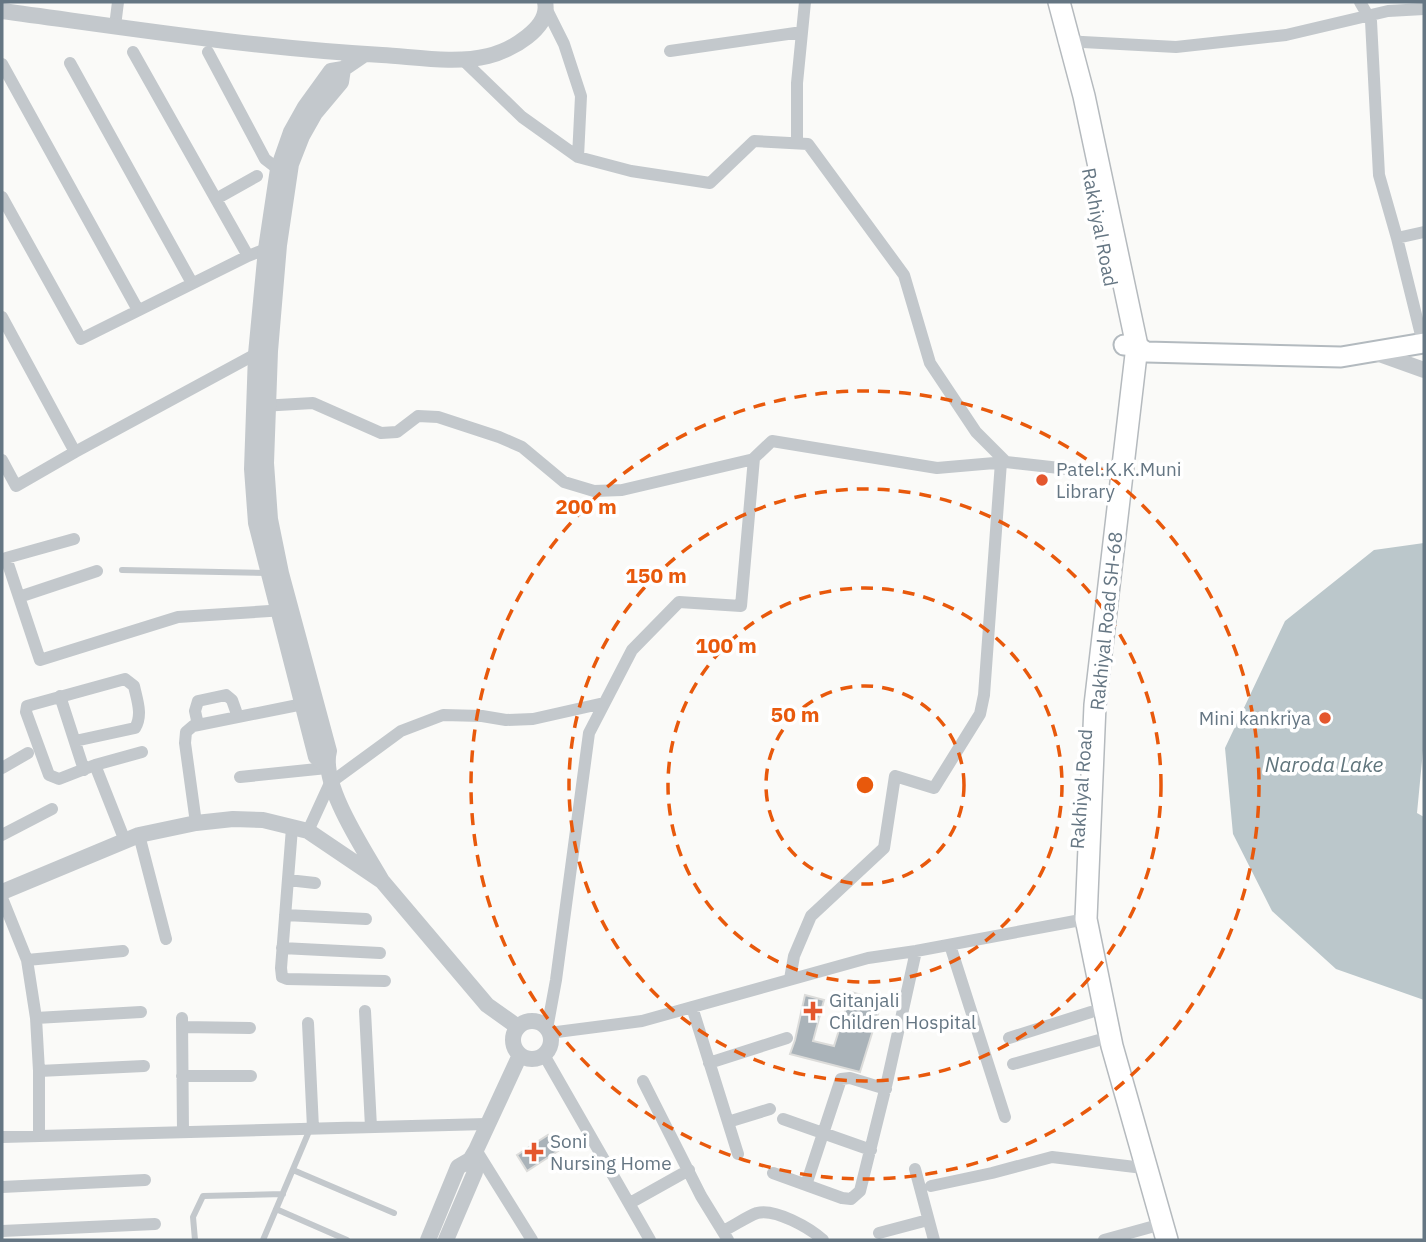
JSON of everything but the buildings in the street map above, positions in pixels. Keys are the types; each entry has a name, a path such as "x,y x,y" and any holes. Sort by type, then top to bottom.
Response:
{"main road":[{"name":"Rakhiyal Road","path":"1049,2 1065,40 1069,69 1131,345 1088,696 1076,863 1091,1012 1135,1167 1161,1233"},
{"path":"1059,2 1065,40"},
{"path":"1131,345 1147,340 1370,348 1423,337"},
{"path":"1082,921 1161,1233"}],"street":[{"path":"115,26 118,2"},
{"path":"797,143 797,83 805,2"},
{"path":"1360,2 1371,21 1378,176 1423,337"},
{"path":"2,11 261,45 462,59 488,56 510,48 537,28 545,5"},
{"path":"545,5 564,44 581,96 578,158"},
{"path":"1065,40 1175,47 1286,35 1388,11 1424,9"},
{"path":"670,51 802,32"},
{"path":"208,51 265,159 278,169"},
{"path":"133,52 248,256"},
{"path":"365,54 343,69 331,71 291,132 278,169 266,249 256,354 270,519 303,704 316,757 327,771 354,833 382,881 487,1005 518,1027"},
{"path":"462,59 522,117 578,158 631,171 710,184 754,141 808,144 904,275 930,363 976,432 1003,462 984,695 980,715 934,789 895,776 884,848 811,916 794,956 790,979"},
{"path":"70,63 192,283"},
{"path":"2,64 138,310"},
{"path":"308,831 327,771 329,751 286,610 268,573 256,523 253,469 270,351 279,245 291,164 315,113 341,82 343,69"},
{"path":"216,200 257,176"},
{"path":"2,197 81,339 266,249"},
{"path":"1397,238 1424,232"},
{"path":"2,317 75,452"},
{"path":"1370,348 1424,370"},
{"path":"2,460 16,486 256,354"},
{"path":"261,406 313,403 381,433 397,432 418,416 438,417 522,447 564,482 594,491 622,490 754,459 772,441 937,468 1003,462 1116,475"},
{"path":"754,459 741,606 679,602 632,650 589,733 548,1031 549,1047 544,1055 533,1059 520,1055 513,1044 514,1035 523,1023 533,1021 548,1031 642,1021 868,958 1082,921"},
{"path":"74,539 6,558 40,660 178,618 286,610"},
{"path":"19,597 97,572"},
{"path":"75,741 135,728 140,720 134,686 125,679 27,706 26,712 49,775 60,779 142,751"},
{"path":"198,725 195,711 198,701 204,699 226,695 232,700 237,717"},
{"path":"60,696 75,741 132,838 166,939"},
{"path":"240,777 327,771 401,731 443,715 506,720 533,719 604,703"},
{"path":"196,823 185,743 186,732 198,725 303,704"},
{"path":"2,768 28,753"},
{"path":"2,835 52,809"},
{"path":"39,1136 36,1018 27,960 3,890 132,838 196,823 233,819 263,820 308,831 382,881"},
{"path":"292,828 282,976 287,979 385,981"},
{"path":"288,880 315,883"},
{"path":"285,915 366,919"},
{"path":"950,945 1005,1117"},
{"path":"282,948 380,953"},
{"path":"27,960 123,951"},
{"path":"773,1173 842,1198 851,1199 860,1191 886,1089 916,951"},
{"path":"692,1007 738,1154"},
{"path":"365,1011 371,1127"},
{"path":"36,1018 141,1012"},
{"path":"1009,1038 1091,1012"},
{"path":"183,1132 182,1023 250,1028"},
{"path":"308,1023 312,1128"},
{"path":"709,1063 787,1038"},
{"path":"1013,1064 1098,1040"},
{"path":"428,1240 458,1167 473,1155 520,1055"},
{"path":"544,1055 650,1240"},
{"path":"39,1071 144,1066"},
{"path":"182,1076 251,1076"},
{"path":"806,1185 837,1090 844,1077 886,1089"},
{"path":"643,1081 725,1236 758,1213 774,1213 814,1233 822,1240"},
{"path":"728,1122 770,1109"},
{"path":"783,1119 871,1150"},
{"path":"2,1137 486,1124"},
{"path":"446,1240 475,1172 473,1155"},
{"path":"473,1155 532,1240"},
{"path":"931,1186 1052,1157 1135,1167"},
{"path":"915,1169 934,1240"},
{"path":"630,1203 689,1170"},
{"path":"2,1186 145,1180"},
{"path":"879,1233 929,1220"},
{"path":"2,1231 87,1234 155,1224"},
{"path":"1104,1240 1161,1233"}],"lane":[{"path":"122,570 268,573"},
{"path":"263,1240 312,1128"},
{"path":"293,1170 394,1213"},
{"path":"195,1240 193,1217 203,1195 282,1194"},
{"path":"276,1209 347,1240"}],"water":[{"name":"Naroda Lake","path":"1424,543 1424,740 1417,813 1424,817 1424,1000 1336,969 1272,911 1233,834 1225,748 1285,621 1374,550"}],"place":[{"name":"Patel.K.K.Muni Library","path":"1042,480"},
{"name":"Mini kankriya","path":"1325,718"},
{"name":"Gitanjali Children Hospital","path":"813,1011"},
{"name":"Soni Nursing Home","path":"534,1152"}]}
